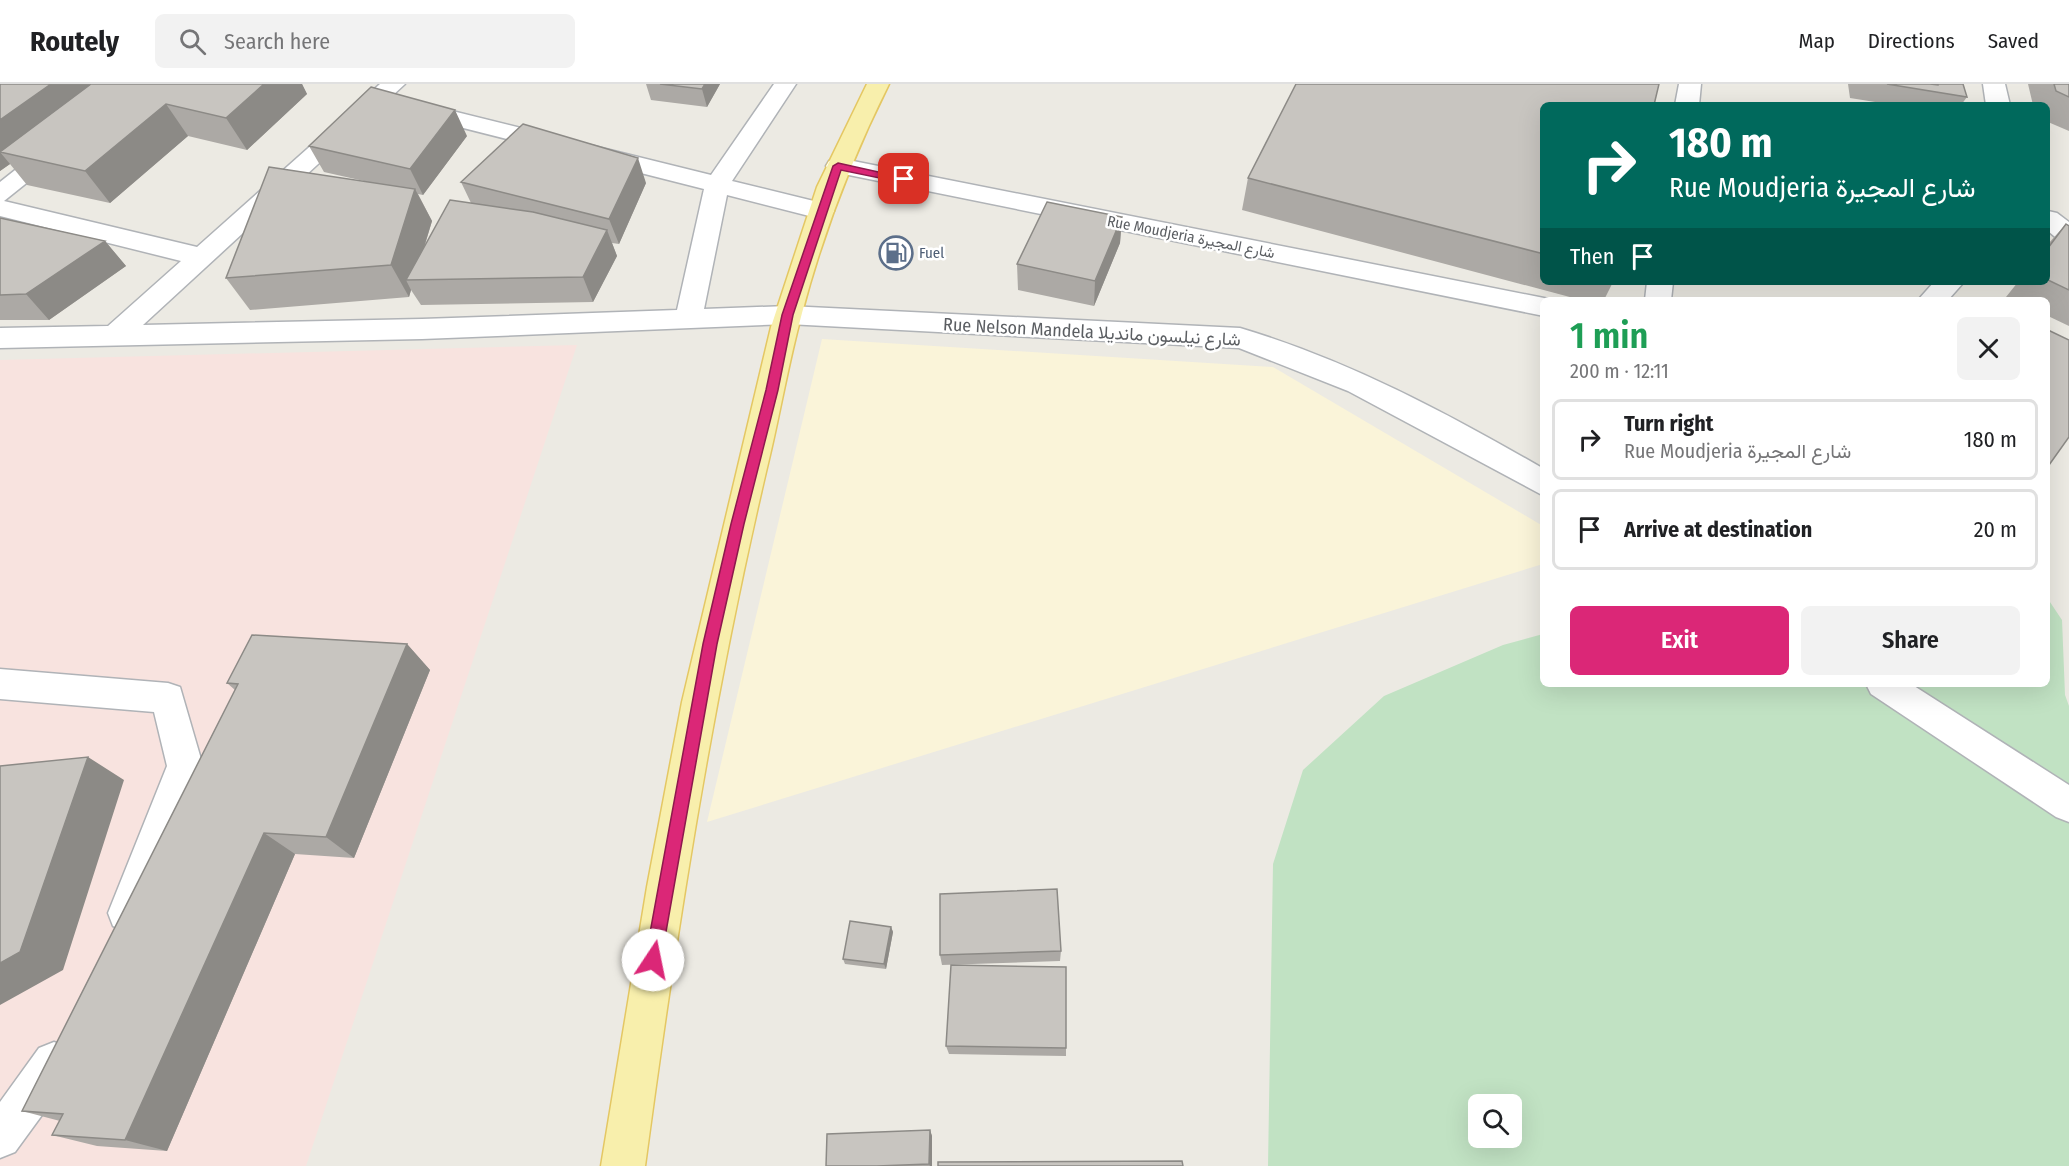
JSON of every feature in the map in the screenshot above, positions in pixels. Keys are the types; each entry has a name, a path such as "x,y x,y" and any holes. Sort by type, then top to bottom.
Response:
{"main road":[{"path":"623,1166 649,982 710,644 737,524 772,390 788,315 821,211 838,166 878,84"}],"street":[{"path":"688,320 717,185 785,84"},
{"path":"1687,102 1690,84"},
{"path":"1995,84 1998,102"},
{"path":"116,334 385,92 717,185 821,211"},
{"path":"0,194 79,132"},
{"name":"Rue Moudjeria شارع المجيرة","path":"838,166 1540,306"},
{"path":"0,208 202,257"},
{"path":"2050,221 2069,235"},
{"path":"1934,297 1948,285"},
{"name":"Rue Nelson Mandela شارع نيلسون مانديلا","path":"0,338 422,329 788,315 1240,338 1303,359 1457,433 1540,482"},
{"path":"0,684 168,698 184,766 117,939"},
{"path":"1888,687 2069,805"},
{"path":"0,1137 76,1035"}],"shaded area":[{"path":"822,339 1273,367 1540,524 1540,565 707,822"},
{"path":"577,345 306,1166 0,1166 0,360"}],"green space":[{"path":"2050,602 2062,620 2065,695 2069,706 2069,1166 1268,1166 1273,864 1303,770 1384,696 1503,645 1540,635 1540,687 2050,687"}],"building":[{"path":"0,84 51,84 0,120"},
{"path":"91,84 264,84 226,118 166,104 85,171 0,152"},
{"path":"660,84 705,84 702,89"},
{"path":"1296,84 1659,84 1655,102 1540,102 1540,253 1248,178"},
{"path":"1887,84 1963,84 1967,97"},
{"path":"2054,84 2069,84 2069,97 2056,91"},
{"path":"371,87 455,110 410,169 309,146"},
{"path":"523,124 638,158 609,219 461,182"},
{"path":"269,167 415,189 391,265 226,278"},
{"path":"450,200 533,212 607,230 583,277 406,280"},
{"path":"1047,202 1122,217 1095,281 1017,264"},
{"path":"0,218 105,241 26,294 0,295"},
{"path":"2066,224 2069,226 2069,290 2050,281 2050,245"},
{"path":"2050,331 2069,340 2069,437 2050,464"},
{"path":"252,635 407,644 326,837 264,833 125,1140 52,1135 63,1114 22,1111 238,684 227,683"},
{"path":"88,757 20,952 0,963 0,766"},
{"path":"1057,889 1061,951 940,955 940,894"},
{"path":"850,921 891,927 884,964 843,959"},
{"path":"951,965 1066,967 1066,1048 946,1046"},
{"path":"930,1130 929,1164 826,1166 827,1134"},
{"path":"1182,1161 1183,1166 938,1166 938,1162"}],"place":[{"name":"Fuel","path":"896,253"}],"route":[{"path":"653,960 710,644 788,315 804,264 838,166 904,179"}]}
